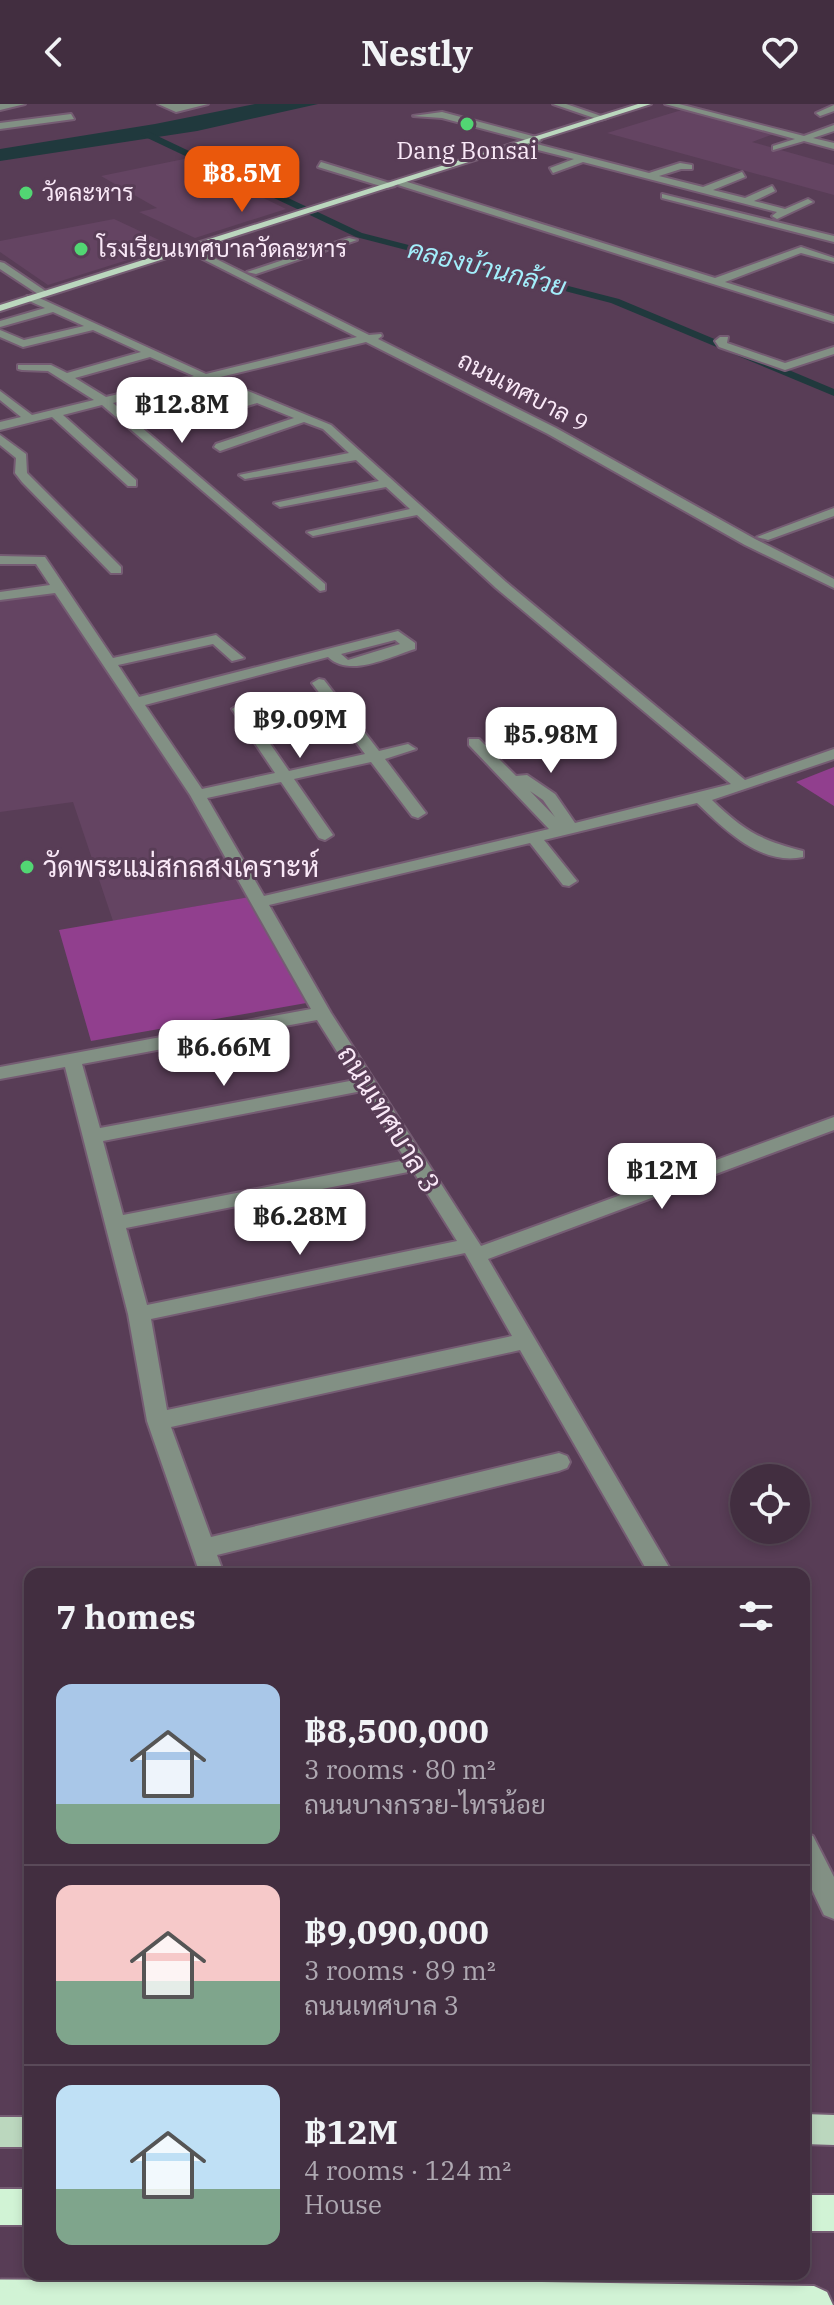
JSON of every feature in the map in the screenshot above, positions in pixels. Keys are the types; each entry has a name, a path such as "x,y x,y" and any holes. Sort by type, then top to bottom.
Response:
{"highway":[{"path":"0,2207 24,2207"},
{"path":"810,2213 834,2213"},
{"path":"0,2296 814,2305"}],"main road":[{"path":"0,308 395,184 523,140 537,140 647,104"},
{"path":"810,2129 834,2130"},
{"path":"0,2132 24,2132"},
{"path":"76,2280 83,2305"}],"street":[{"path":"0,107 21,104"},
{"path":"162,104 176,109 204,104"},
{"path":"443,104 460,111 447,116"},
{"path":"557,104 603,118"},
{"path":"669,104 834,146"},
{"path":"820,113 834,108"},
{"path":"417,116 447,116 583,159 787,212"},
{"path":"0,126 71,117"},
{"path":"523,140 540,128 559,132"},
{"path":"776,148 834,128"},
{"path":"553,170 583,159"},
{"path":"321,165 395,184 834,319"},
{"path":"650,176 680,166 689,167"},
{"path":"610,178 631,171"},
{"path":"704,190 742,175"},
{"path":"746,201 772,189"},
{"path":"665,196 834,239"},
{"path":"766,221 808,202"},
{"path":"813,233 834,223"},
{"path":"252,272 352,240"},
{"name":"ถนนเทศบาล 9","path":"192,247 252,272 377,336 750,542 834,584"},
{"name":"ถนนเทศบาล 9","path":"192,247 563,426 763,537 834,572"},
{"path":"715,282 801,250 831,260"},
{"path":"0,265 53,309 204,377 327,427 501,585 743,786"},
{"path":"0,324 53,309"},
{"path":"31,315 65,335"},
{"path":"0,333 23,344 93,327"},
{"path":"0,426 377,336"},
{"path":"724,339 720,341 723,345 785,367 834,350"},
{"path":"66,377 151,353"},
{"path":"22,367 44,366 104,401 320,587"},
{"path":"0,394 29,418"},
{"path":"185,424 256,399"},
{"path":"54,413 132,483"},
{"path":"220,447 304,418"},
{"path":"0,439 22,457 21,473 26,479 116,570"},
{"path":"245,475 361,455"},
{"path":"280,503 388,483"},
{"path":"313,532 419,511"},
{"path":"763,537 834,512"},
{"name":"ถนนเทศบาล 3","path":"0,560 23,557 40,560 198,795 322,1013 472,1251 657,1568"},
{"path":"0,596 60,588"},
{"path":"110,663 216,639 237,658"},
{"path":"137,702 329,651"},
{"path":"319,683 418,813"},
{"path":"239,709 325,835"},
{"path":"474,742 566,830"},
{"path":"198,795 408,749"},
{"path":"494,749 520,776 549,797 566,830"},
{"path":"259,902 701,798 834,754"},
{"path":"701,798 746,841 758,847 797,854"},
{"path":"534,838 569,881"},
{"path":"0,1073 322,1013"},
{"path":"72,1060 139,1314 158,1421 210,1568"},
{"path":"93,1136 365,1084"},
{"path":"139,1314 472,1251 834,1123"},
{"path":"116,1223 417,1164"},
{"path":"158,1421 525,1341"},
{"path":"203,1549 559,1462"},
{"path":"810,1857 834,1906"}],"shaded area":[{"path":"255,104 318,104 197,131 0,161 0,149"},
{"path":"688,108 782,131 752,142 834,165 834,195 607,133"},
{"path":"184,159 286,209 195,238 139,212 157,208 101,176"},
{"name":"โรงเรียนเทศบาลวัดละหาร","path":"114,219 172,246 48,285 0,252 0,241"},
{"path":"61,589 255,896 113,921 73,802 0,812 0,597"},
{"path":"834,767 834,806 796,782"},
{"path":"255,896 312,1002 91,1041 59,930"}],"waterway":[{"name":"คลองบ้านกล้วย","path":"144,133 359,235 615,301 834,393"}],"place":[{"name":"Dang Bonsai","path":"467,124"},
{"name":"วัดละหาร","path":"26,193"},
{"name":"โรงเรียนเทศบาลวัดละหาร","path":"81,249"},
{"name":"วัดพระแม่สกลสงเคราะห์","path":"27,867"}]}
